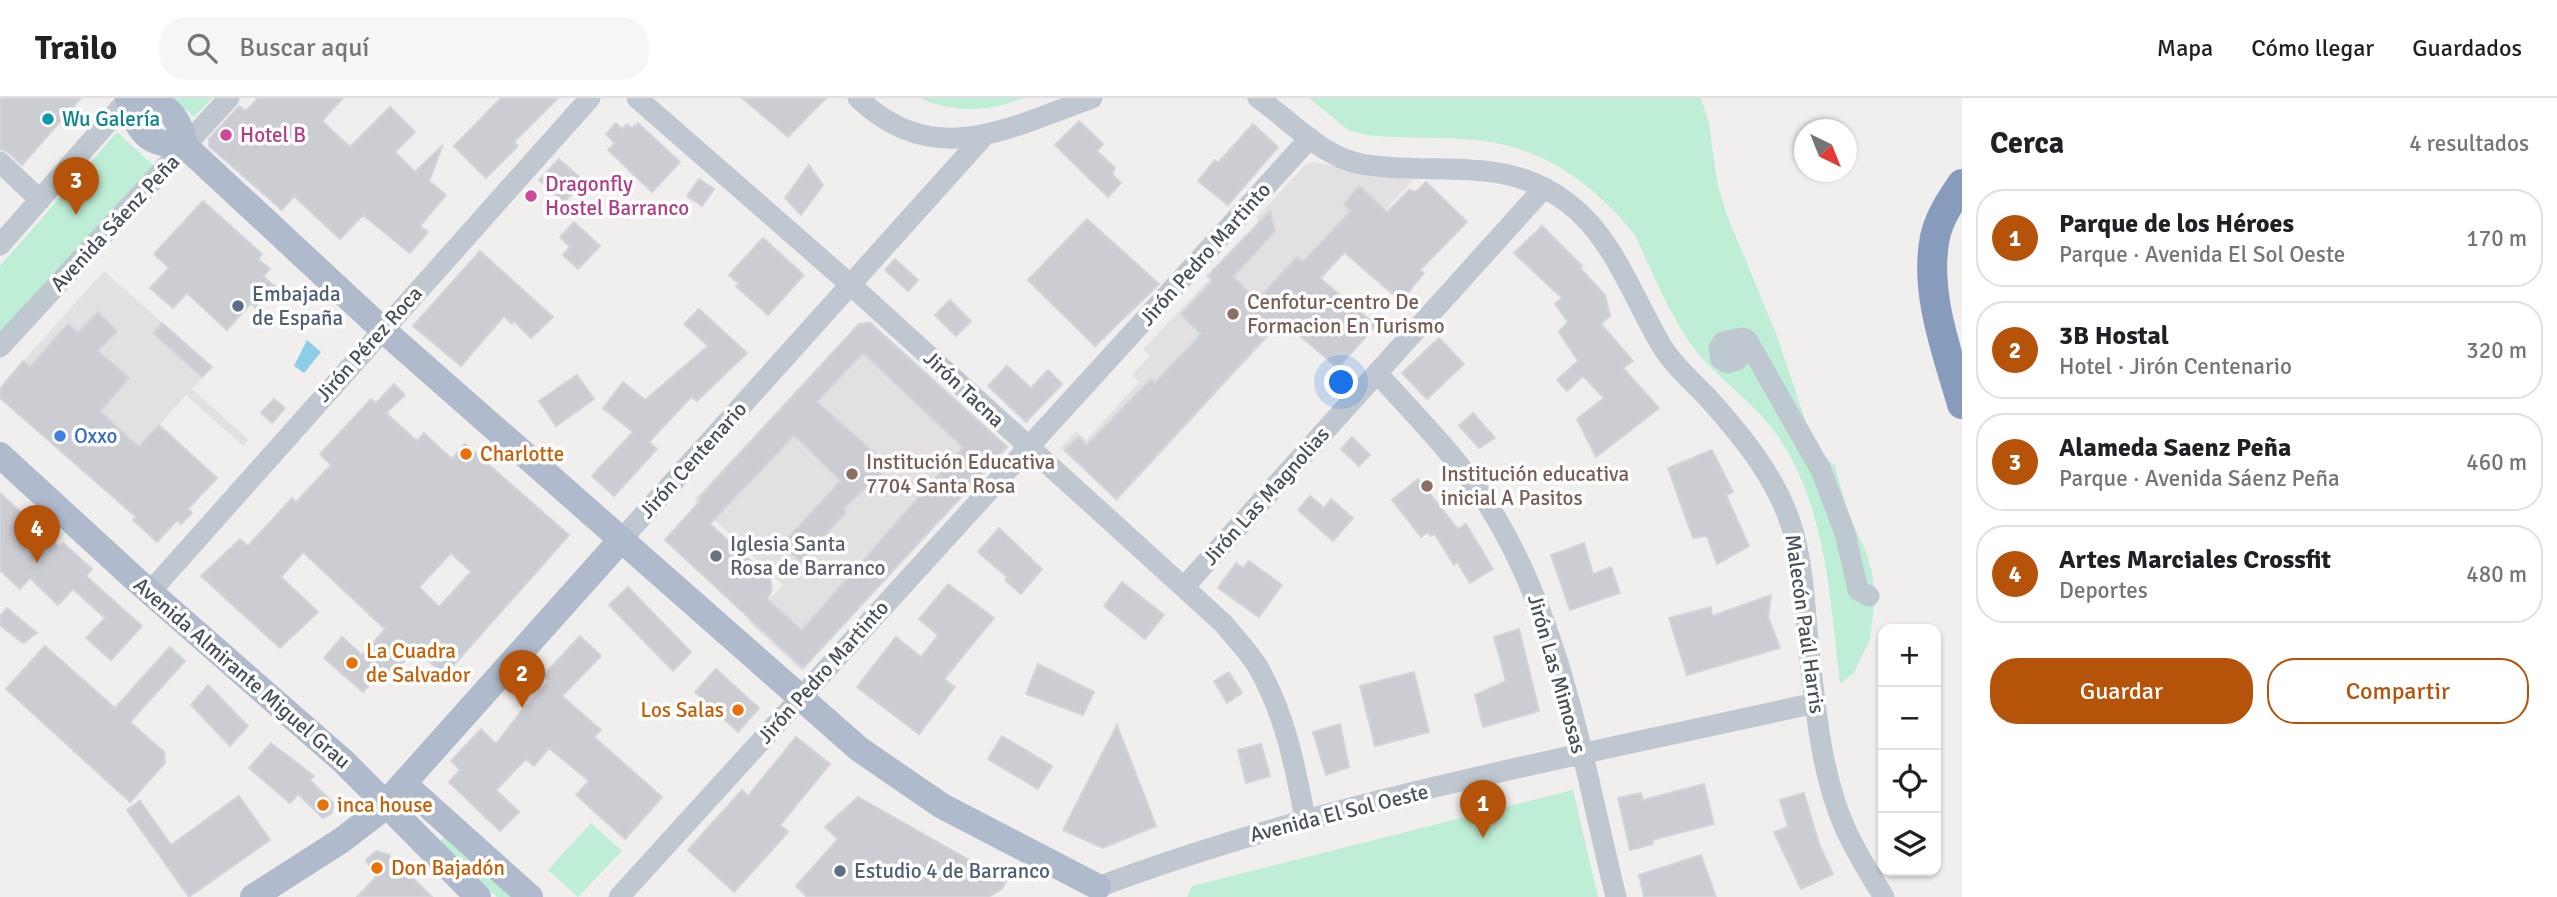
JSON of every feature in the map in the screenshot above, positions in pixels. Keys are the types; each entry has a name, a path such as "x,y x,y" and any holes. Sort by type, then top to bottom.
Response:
{"highway":[{"path":"1962,184 1943,215 1935,237 1934,282 1938,318 1962,404"}],"main road":[{"path":"129,98 156,101 180,122 185,146 382,329 859,749 942,806 1096,894"},
{"name":"Avenida Almirante Miguel Grau","path":"0,455 150,592 344,762 395,794 530,897"},
{"name":"Jirón Centenario","path":"253,897 355,831 395,794 621,540"},
{"name":"Avenida Almirante Miguel Grau","path":"395,794 478,897"}],"street":[{"path":"0,245 129,98"},
{"name":"Avenida Sáenz Peña","path":"0,347 229,98"},
{"name":"Jirón Pérez Roca","path":"150,592 590,98"},
{"name":"Jirón Tacna","path":"637,98 852,286 1028,449 1185,586 1224,624 1257,665 1278,708 1292,750 1305,818"},
{"path":"858,98 890,125 914,134 941,138 984,136 1092,98"},
{"name":"Malecón Paúl Harris","path":"1258,98 1310,138 1343,159 1363,164 1485,170 1544,188 1584,216 1608,247 1665,352 1741,435 1775,486 1794,535 1815,703 1830,782 1844,826 1884,897"},
{"name":"Jirón Centenario","path":"621,540 984,136"},
{"name":"Jirón Pedro Martinto","path":"619,897 1310,138"},
{"path":"0,162 40,200"},
{"name":"Jirón Las Magnolias","path":"1185,586 1544,188"},
{"path":"1695,384 1721,359 1718,348 1723,342 1742,338 1747,340 1821,470 1845,533 1858,590 1869,596"},
{"name":"Jirón Las Mimosas","path":"1377,373 1460,465 1512,547 1537,598 1556,655 1616,897"},
{"name":"Avenida El Sol Oeste","path":"1096,894 1175,858 1305,818 1815,703"}],"shaded area":[{"name":"Cenfotur-centro De Formacion En Turismo","path":"1313,162 1413,180 1117,501 1060,448 1076,431 1086,440 1139,382 1132,375 1150,356 1143,349 1209,280 1206,276 1246,234 1255,242 1261,237 1257,217 1305,165"},
{"path":"104,271 212,367 192,389 249,440 243,446 186,395 131,456 23,361"},
{"name":"Institución Educativa 7704 Santa Rosa","path":"870,321 1009,447 802,671 748,621 783,585 694,500 859,323"}],"green space":[{"path":"173,98 212,98 194,117"},
{"path":"920,98 1024,98 998,106 972,109 946,107"},
{"path":"1309,98 1701,98 1709,124 1717,182 1727,215 1777,336 1807,425 1822,453 1835,466 1849,516 1866,551 1873,577 1875,599 1870,639 1854,673 1840,684 1824,557 1817,526 1795,466 1769,424 1709,366 1688,340 1666,302 1635,235 1621,218 1589,188 1552,163 1533,154 1475,140 1367,135 1348,130"},
{"path":"117,132 153,165 0,334 0,266"},
{"path":"1573,790 1598,897 1187,897 1192,886"},
{"path":"591,823 622,851 578,897 548,870"},
{"path":"444,837 512,897 497,897 438,844"}],"water":[{"path":"307,340 321,352 304,373 294,366"}],"building":[{"path":"0,98 81,98 22,165 8,152 0,149"},
{"path":"258,98 343,98 322,121 350,147 390,107 415,132 395,152 415,172 443,145 429,181 446,195 420,226 428,232 410,253 363,215 340,239 294,196 282,210 209,146 209,139 239,106 246,111"},
{"path":"501,98 558,98 514,142 518,146 486,178 454,146"},
{"path":"742,98 826,98 788,137"},
{"path":"1079,121 1103,144 1097,151 1115,168 1112,174 1121,183 1108,197 1055,145"},
{"path":"616,123 622,129 627,124 632,128 638,123 680,162 652,192 608,150 615,143 606,134"},
{"path":"1253,124 1278,147 1228,205 1198,181 1215,160 1218,163"},
{"path":"559,159 584,181 564,202 539,180"},
{"path":"809,165 823,185 801,215 785,198"},
{"path":"699,179 714,189 702,206 687,196"},
{"name":"Cenfotur-centro De Formacion En Turismo","path":"1426,182 1467,222 1420,270 1424,273 1401,301 1344,252 1320,278 1376,325 1338,368 1281,320 1116,499 1065,450 1079,437 1087,445 1151,379 1155,383 1201,334 1181,314 1213,280 1208,276 1270,211 1275,231 1233,277 1257,300 1297,257 1303,262 1351,211 1344,204 1359,186 1387,212 1409,190 1416,192"},
{"path":"203,201 262,254 258,259 270,269 263,276 275,287 256,308 251,303 227,330 187,293 173,308 150,288 169,268 154,254"},
{"path":"1087,219 1159,284 1095,346 1028,280"},
{"path":"574,222 600,246 578,269 563,255 570,247 560,237"},
{"path":"1542,226 1582,266 1580,268 1605,295 1610,316 1601,324 1633,361 1623,368 1659,408 1596,457 1577,419 1604,398 1583,376 1567,391 1557,380 1578,361 1559,332 1568,322 1555,304 1562,298 1514,253"},
{"path":"763,238 804,275 768,315 736,286 739,284 729,275"},
{"path":"480,251 553,317 531,338 514,321 512,324 504,316 461,366 413,326"},
{"path":"895,259 918,280 908,291 885,270"},
{"path":"950,300 971,321 956,336 935,315"},
{"path":"699,309 747,353 697,401 691,397 649,442 657,449 614,496 592,476 633,432 603,408 623,382 645,400 708,346 684,324"},
{"path":"98,312 117,331 98,351 129,378 100,411 139,447 159,425 217,478 188,509 192,513 181,524 177,520 157,542 133,520 136,517 0,398 0,389 23,361 30,367 68,324 78,333"},
{"path":"162,323 212,367 202,377 153,333"},
{"path":"870,323 1007,447 803,668 665,540 701,500 699,498 859,324","holes":["863,353 963,447 802,630 767,599 772,590 770,578 710,524 794,435 841,481 782,544 800,561 846,512 843,509 889,466 817,402"]},
{"path":"1439,338 1464,364 1427,399 1402,373"},
{"path":"1007,366 1031,388 1048,370 1062,384 1026,422 988,386"},
{"path":"577,375 594,399 556,426 539,401"},
{"path":"394,384 405,395 386,413 417,441 424,433 452,459 465,444 569,535 445,675 415,649 391,676 380,672 363,692 324,658 342,637 362,655 385,629 303,552 281,577 318,612 280,648 201,576 240,539 248,546 292,498 296,502 331,465 320,454 371,399 376,403","holes":["451,553 471,572 439,607 419,587"]},
{"path":"274,399 285,408 272,423 261,413"},
{"path":"1473,413 1495,438 1479,448 1459,426"},
{"path":"1352,437 1370,455 1359,466 1341,449"},
{"path":"1712,450 1733,492 1726,495 1749,546 1717,564 1707,536 1693,538 1668,468"},
{"path":"1418,479 1458,529 1466,524 1493,569 1470,583 1457,562 1454,565 1434,533 1431,536 1428,532 1421,537 1392,500"},
{"path":"0,493 59,547 63,543 92,569 86,576 142,626 111,660 86,638 105,618 73,589 58,605 30,578 20,589 0,570"},
{"path":"1310,496 1324,508 1331,499 1353,518 1333,541 1298,510"},
{"path":"999,528 1042,569 1021,594 1005,580 1007,577 978,552"},
{"path":"1584,543 1593,574 1611,567 1620,593 1570,610 1551,555"},
{"path":"1249,561 1282,585 1259,617 1218,588 1236,563 1243,568"},
{"path":"1122,582 1164,615 1145,639 1104,606"},
{"path":"948,584 994,618 944,679 955,687 919,734 857,687 896,637 921,657 938,635 919,619"},
{"path":"628,587 691,652 673,671 609,605"},
{"path":"1771,595 1768,617 1780,648 1687,675 1669,618 1711,607 1712,616"},
{"path":"7,608 37,633 23,643 0,625 0,617"},
{"path":"1519,629 1539,711 1483,727 1475,695 1506,681 1494,637"},
{"path":"580,636 601,656 562,696 601,730 594,737 662,797 625,839 576,795 589,781 549,748 534,766 526,759 496,790 519,812 500,831 449,782 460,770 451,761 481,729 496,744 526,705 549,681 543,676"},
{"path":"45,646 115,708 170,647 185,661 130,722 164,752 165,763 130,802 6,689"},
{"path":"1038,664 1094,692 1083,715 1026,694"},
{"path":"716,669 759,708 738,732 695,692"},
{"path":"1229,672 1242,693 1227,703 1214,681"},
{"path":"1414,672 1429,732 1375,746 1360,686"},
{"path":"208,685 248,726 230,746 191,705"},
{"path":"1340,724 1349,767 1326,775 1313,732"},
{"path":"1117,725 1156,826 1103,848 1063,830"},
{"path":"1002,736 1052,766 1038,789 988,759"},
{"path":"796,737 830,764 780,825 788,832 734,892 688,850 742,790 748,796"},
{"path":"271,743 314,776 310,780 333,803 332,813 323,818 298,794 290,803 249,768"},
{"path":"1261,744 1270,776 1246,783 1238,750"},
{"path":"1704,784 1714,824 1652,840 1653,844 1630,850 1618,798 1641,793 1643,800"},
{"path":"1804,793 1819,844 1833,874 1801,889 1774,832 1788,827 1780,800"},
{"path":"239,796 270,840 189,897 127,810 140,801 171,845"},
{"path":"858,797 1006,881 1002,889 988,897 807,897 796,886 838,839 825,827"},
{"path":"376,851 389,855 432,897 357,897 376,877 366,860"},
{"path":"1701,855 1716,897 1644,897 1639,875"}],"place":[{"name":"Wu Galería","path":"48,119"},
{"name":"Hotel B","path":"226,135"},
{"name":"Dragonfly Hostel Barranco","path":"531,196"},
{"name":"Alameda Saenz Peña","path":"76,215"},
{"name":"Embajada de España","path":"238,306"},
{"name":"Cenfotur-centro De Formacion En Turismo","path":"1233,314"},
{"name":"Oxxo","path":"60,436"},
{"name":"Charlotte","path":"466,454"},
{"name":"Institución Educativa 7704 Santa Rosa","path":"852,474"},
{"name":"Institución educativa inicial A Pasitos","path":"1427,486"},
{"name":"Iglesia Santa Rosa de Barranco","path":"716,556"},
{"name":"Artes Marciales Crossfit","path":"37,563"},
{"name":"La Cuadra de Salvador","path":"352,663"},
{"name":"3B Hostal","path":"522,708"},
{"name":"Los Salas","path":"738,710"},
{"name":"inca house","path":"323,805"},
{"name":"Parque de los Héroes","path":"1483,838"},
{"name":"Don Bajadón","path":"377,868"},
{"name":"Estudio 4 de Barranco","path":"840,871"}]}
